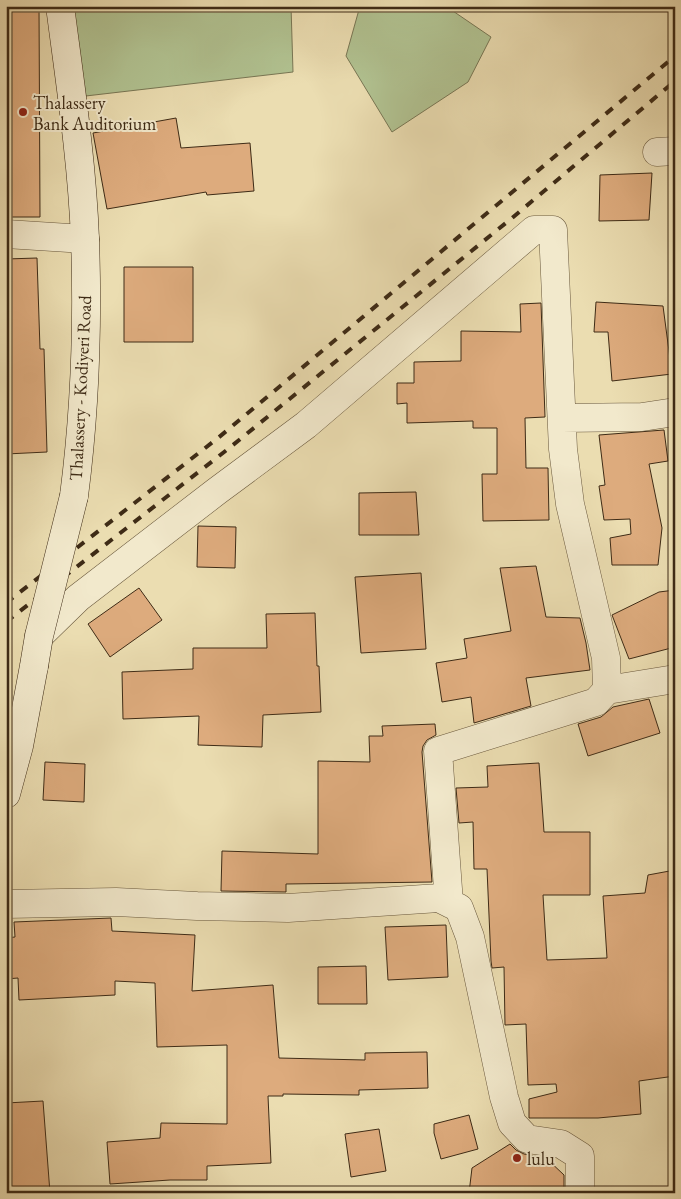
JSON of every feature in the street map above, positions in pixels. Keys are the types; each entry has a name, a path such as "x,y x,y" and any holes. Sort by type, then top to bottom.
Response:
{"street":[{"name":"Thalassery - Kodiyeri Road","path":"6,794 19,746 39,636 74,496 81,446 85,358 85,239 76,136 60,6"},
{"path":"39,636 78,598 306,425 534,230 553,230 563,449 570,504 606,658 607,690"},
{"path":"6,234 85,239"},
{"path":"562,418 642,417 675,412"},
{"path":"449,903 438,751 596,702 607,690 675,679"},
{"path":"6,904 116,902 288,908 439,898 459,908 470,937 504,1097 512,1123 527,1139 561,1144 580,1156 580,1193"}],"green space":[{"path":"68,6 291,6 293,72 77,97"},
{"path":"360,6 437,6 450,9 491,37 468,82 392,132 346,56"}],"building":[{"name":"Thalassery Bank Auditorium","path":"6,6 39,6 40,217 6,217"},
{"path":"176,118 181,148 250,143 254,191 207,195 206,192 107,209 93,133"},
{"path":"652,173 649,220 599,221 600,175"},
{"path":"37,258 40,349 44,349 47,452 6,454 6,259"},
{"path":"124,267 193,267 193,342 124,342"},
{"path":"596,302 663,306 672,374 612,381 608,332 594,332"},
{"path":"541,303 545,417 525,418 526,468 548,468 549,520 483,521 482,474 497,474 497,428 473,428 473,421 407,423 407,403 397,404 397,383 414,383 414,362 461,361 461,331 521,332 520,304"},
{"path":"664,430 668,461 649,464 662,528 658,565 612,565 610,538 631,534 630,519 604,520 599,486 605,485 599,435"},
{"path":"416,492 419,535 359,535 359,493"},
{"path":"198,526 236,527 235,568 197,567"},
{"path":"536,566 546,617 580,618 590,670 526,678 531,706 474,723 471,697 442,702 436,663 467,658 464,639 511,631 500,568"},
{"path":"421,573 426,649 361,653 355,577"},
{"path":"139,588 162,620 110,657 88,624"},
{"path":"675,590 675,647 629,659 612,615 659,592"},
{"path":"315,613 321,712 263,715 262,747 198,745 199,716 123,719 122,672 193,669 193,648 267,648 266,614"},
{"path":"649,699 660,733 588,756 578,724 601,717 613,707"},
{"path":"435,724 436,735 427,740 422,752 432,882 286,884 286,892 221,891 222,851 318,854 318,761 370,762 369,736 383,736 382,726"},
{"path":"45,762 85,764 84,802 43,800"},
{"path":"539,763 544,832 590,832 590,895 543,895 547,960 607,958 603,896 645,893 648,875 675,870 675,1076 639,1081 641,1114 598,1118 529,1118 529,1099 557,1092 556,1084 528,1085 526,1024 505,1025 504,967 492,968 491,961 487,869 474,869 473,822 459,823 456,788 488,787 487,766"},
{"path":"111,918 112,931 195,935 192,991 273,985 279,1058 365,1060 365,1053 427,1052 428,1088 359,1090 359,1095 283,1094 283,1096 268,1096 271,1163 207,1166 207,1180 170,1180 110,1184 107,1142 160,1138 161,1123 227,1124 227,1045 157,1047 155,983 115,981 115,995 19,1000 18,978 6,979 6,938 15,937 14,922"},
{"path":"446,925 448,977 388,980 385,927"},
{"path":"366,966 367,1004 318,1004 318,967"},
{"path":"43,1101 50,1193 6,1193 6,1103"},
{"path":"469,1115 478,1149 441,1159 434,1133 434,1124"},
{"path":"379,1129 386,1171 351,1177 345,1134"},
{"name":"lulu","path":"510,1144 524,1154 546,1158 564,1175 564,1193 469,1193 472,1168"}],"railway":[{"path":"6,603 218,438 675,56"},
{"path":"6,622 228,449 512,218 675,81"}],"place":[{"name":"Thalassery Bank Auditorium","path":"23,112"},
{"name":"lulu","path":"517,1158"}]}
